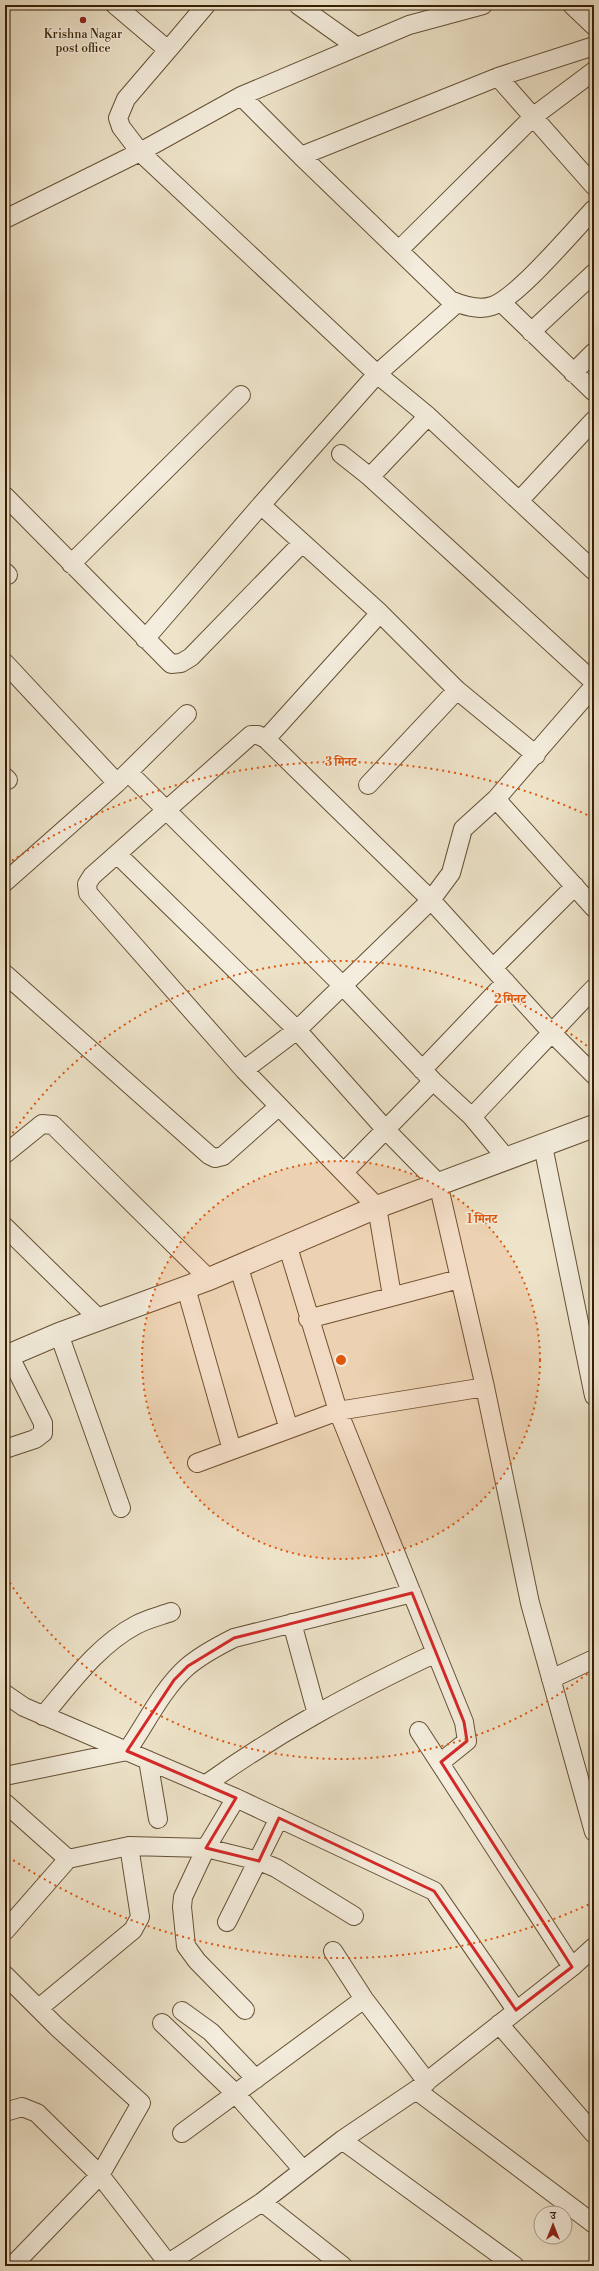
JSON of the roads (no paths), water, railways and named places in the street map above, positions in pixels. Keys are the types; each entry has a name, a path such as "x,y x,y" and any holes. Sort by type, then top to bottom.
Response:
{"street":[{"path":"115,5 168,50"},
{"path":"206,5 126,99 118,118 121,127 140,152 377,374 428,416 594,571"},
{"path":"298,5 357,47"},
{"path":"5,219 140,152 241,96 409,24 483,5"},
{"path":"572,5 594,26"},
{"path":"301,156 498,77 594,46"},
{"path":"398,250 534,116 594,71"},
{"path":"498,77 534,116 594,186"},
{"path":"241,96 450,300 457,303 477,308 491,307 501,302 514,292 594,209"},
{"path":"531,332 594,273"},
{"path":"501,302 594,392"},
{"path":"145,639 377,374 457,303"},
{"path":"573,373 594,352"},
{"path":"71,564 241,395"},
{"path":"370,477 428,416"},
{"path":"519,501 594,420"},
{"path":"341,454 370,477 594,682"},
{"path":"5,496 171,664 181,664 192,657 302,543"},
{"path":"261,505 380,613 457,690 536,755"},
{"path":"266,739 380,613"},
{"path":"5,663 123,777 166,810 343,986 427,1076 472,1117 507,1159"},
{"path":"244,1070 297,1030 431,900 450,873 463,829 496,799 536,755 594,686"},
{"path":"368,785 457,690"},
{"path":"5,882 123,777 187,714"},
{"path":"392,1296 377,1207 278,1107 88,893 87,884 92,876 251,735 258,735 266,739 431,900 552,1033 594,1075"},
{"path":"496,799 594,908"},
{"path":"117,854 297,1030 386,1130 438,1183 485,1388 530,1603 594,1832"},
{"path":"493,968 575,886"},
{"path":"5,974 215,1158 223,1156 278,1107"},
{"path":"344,1172 386,1130 427,1076 506,982"},
{"path":"472,1117 594,988"},
{"path":"5,1154 42,1124 53,1125 209,1279"},
{"path":"5,1449 35,1439 44,1433 43,1423 7,1356 59,1334 209,1279 287,1244 438,1183 543,1146 594,1126"},
{"path":"543,1146 594,1396"},
{"path":"5,1227 99,1319"},
{"path":"287,1244 308,1319 338,1411 464,1722 466,1741 441,1762"},
{"path":"238,1265 290,1429"},
{"path":"308,1319 459,1279"},
{"path":"186,1288 232,1450"},
{"path":"59,1334 121,1508"},
{"path":"197,1463 338,1411 485,1388"},
{"path":"5,1776 127,1751 174,1680 188,1666 214,1648 234,1638 412,1593"},
{"path":"44,1716 81,1671 117,1638 137,1625 171,1612"},
{"path":"292,1623 317,1714"},
{"path":"205,1785 255,1749 360,1689 436,1653"},
{"path":"551,1678 594,1659"},
{"path":"6,1696 44,1716 236,1798 434,1891 516,2010"},
{"path":"419,1731 441,1762 572,1966"},
{"path":"148,1760 158,1819"},
{"path":"236,1798 206,1848 183,1897 182,1907 186,1946 197,1961 245,2010"},
{"path":"5,1803 68,1859"},
{"path":"227,1922 259,1861 279,1818"},
{"path":"38,2008 133,1930 138,1924 140,1916 129,1846"},
{"path":"5,1931 68,1859 129,1846 206,1848 259,1861 276,1868 354,1916"},
{"path":"5,2112 22,2107 37,2113 100,2175 168,2265 262,2202 342,2140 422,2086 594,1947"},
{"path":"333,1951 422,2086 594,2224"},
{"path":"5,1975 56,2027 141,2103 100,2175 15,2263"},
{"path":"182,2133 364,1998"},
{"path":"182,2011 211,2032 256,2079"},
{"path":"162,2023 235,2093 303,2170"},
{"path":"499,2024 594,2134"},
{"path":"342,2140 515,2266"},
{"path":"262,2202 343,2266"}],"place":[{"name":"Krishna Nagar post office","path":"83,20"}]}
